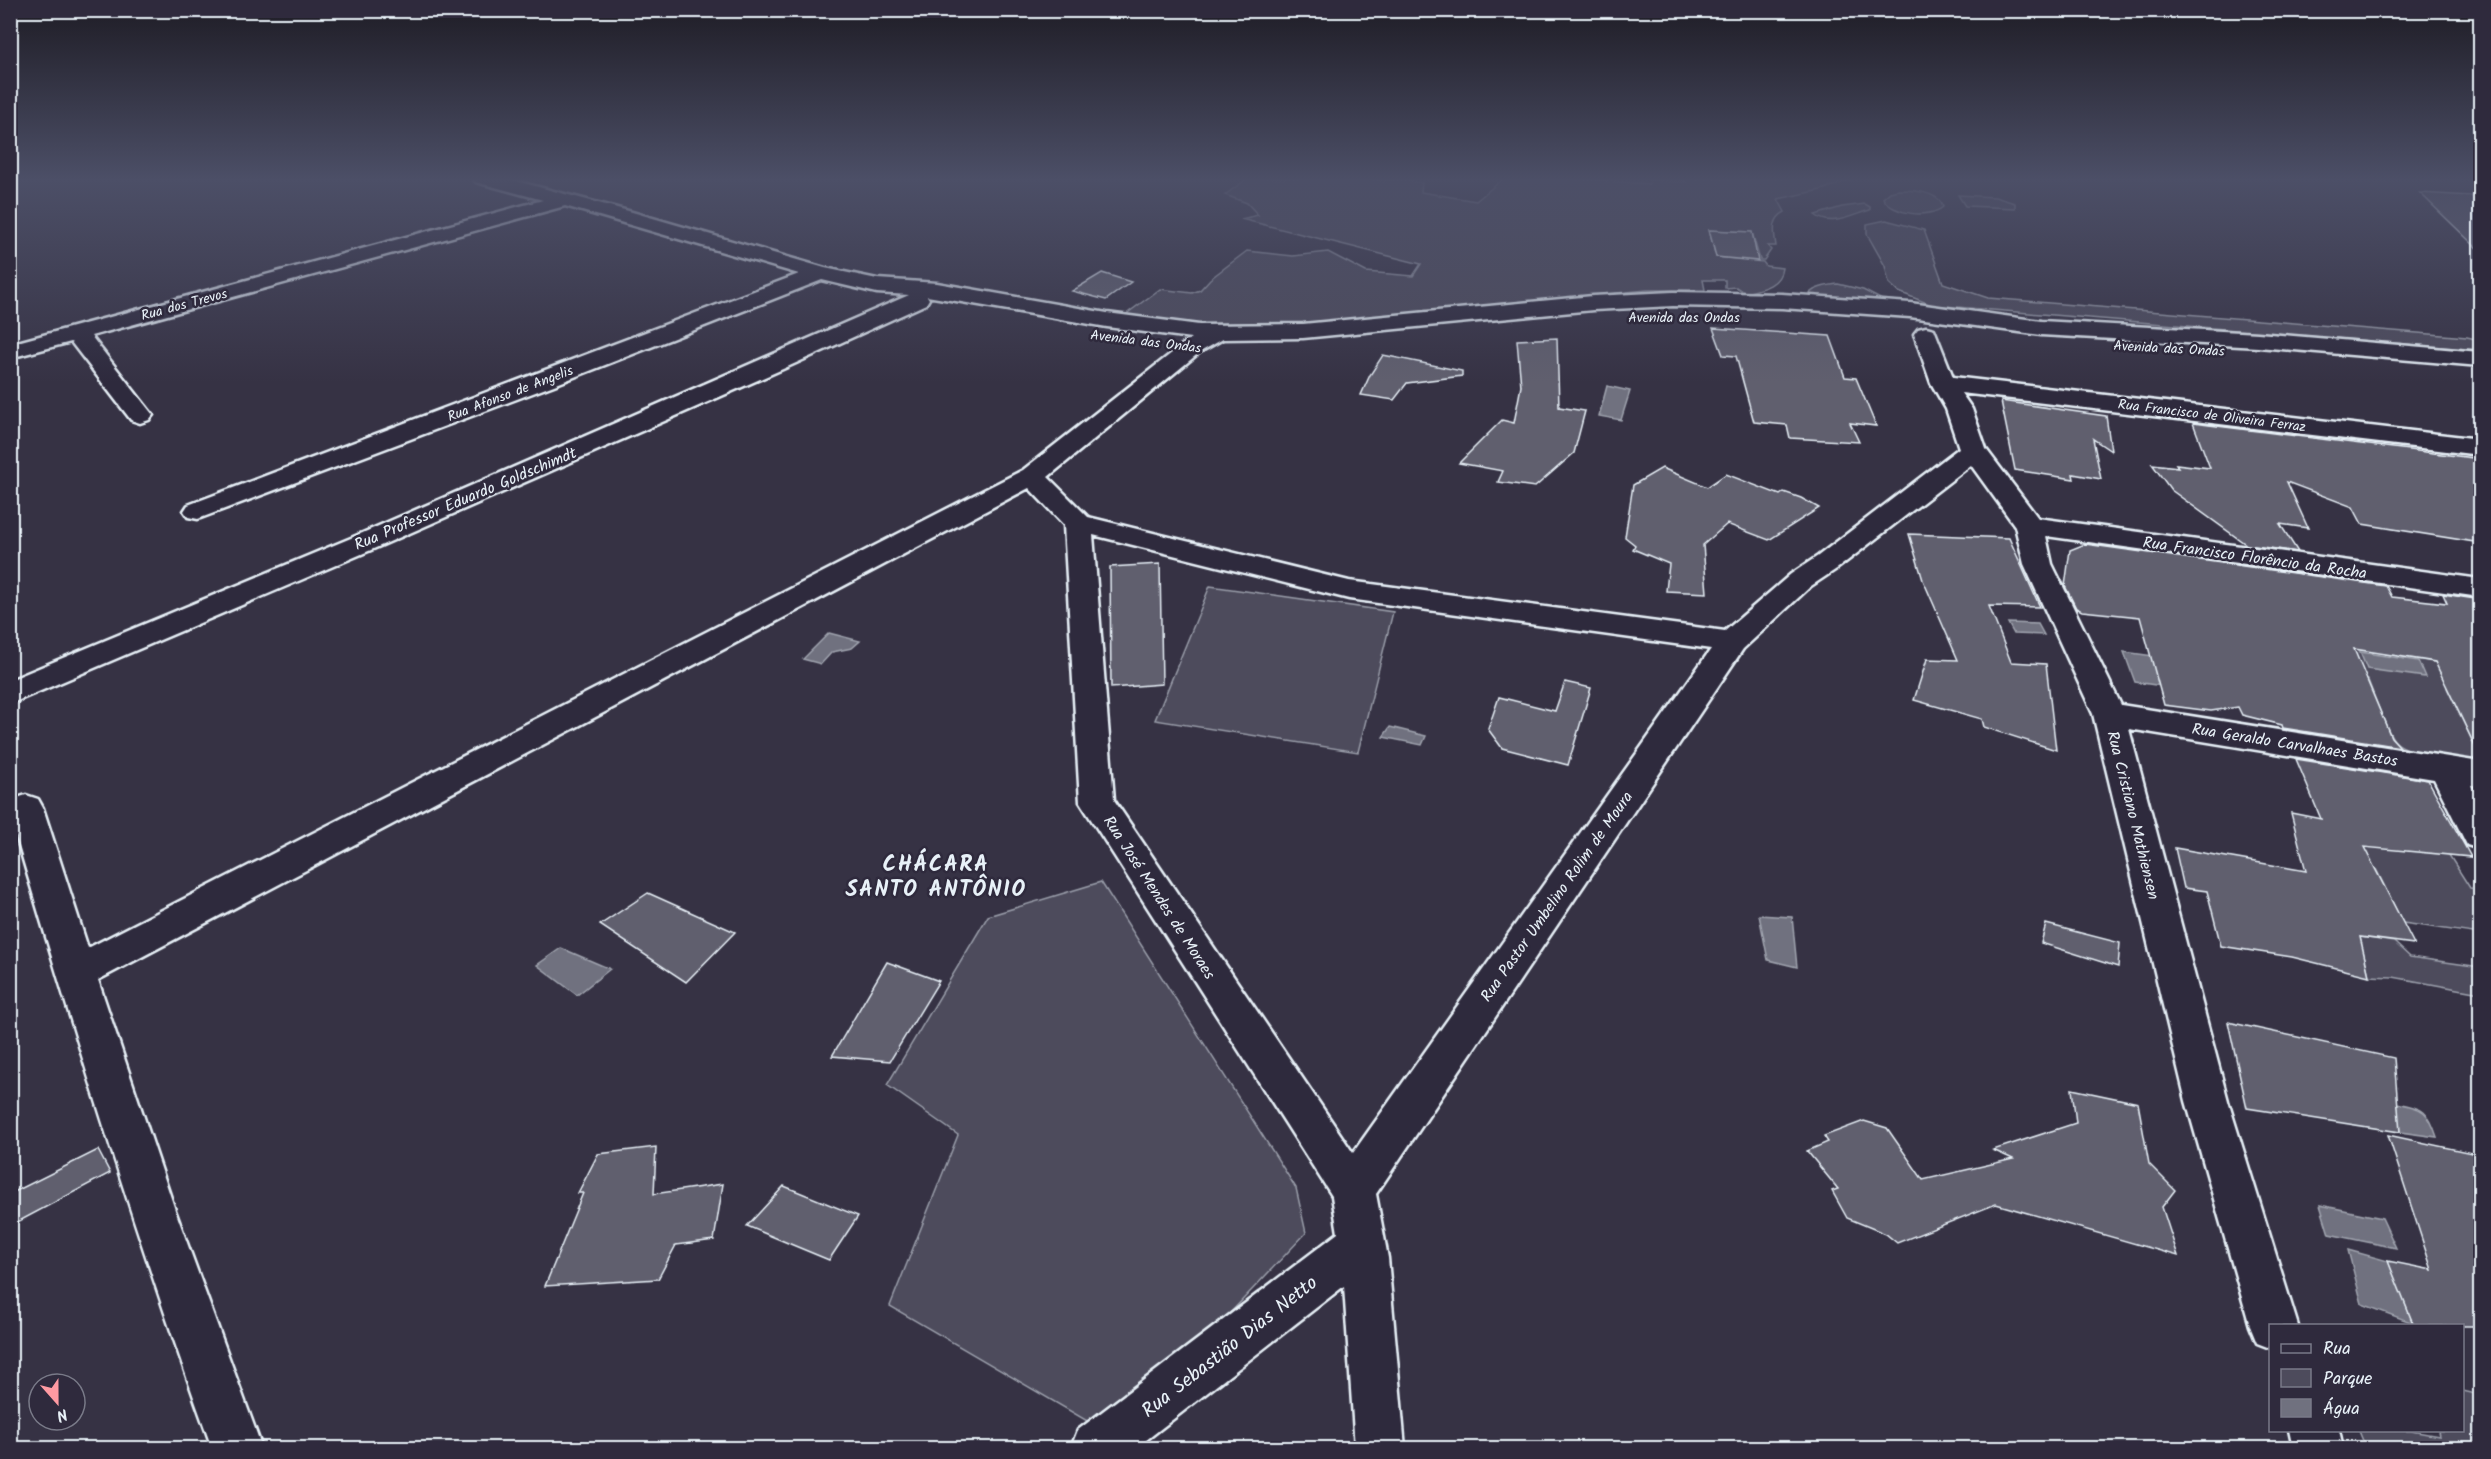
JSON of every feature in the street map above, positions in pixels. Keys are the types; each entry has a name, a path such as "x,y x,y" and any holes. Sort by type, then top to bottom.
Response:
{"street":[{"name":"Rua dos Trevos","path":"10,351 402,246"},
{"name":"Avenida das Ondas","path":"726,246 820,273 906,294 990,307 1034,307 1149,326 1204,340 1255,348 1321,345 1634,316 2041,328 2258,340 2481,358"},
{"name":"Rua Afonso de Angelis","path":"198,511 820,273"},
{"name":"Rua Professor Eduardo Goldschimdt","path":"10,693 777,363 906,294"},
{"name":"Avenida das Ondas","path":"990,307 1014,320 1170,347 1204,340 1593,303 1672,299 1782,301 1932,324 2481,370"},
{"path":"1014,320 1034,307"},
{"name":"Rua Cristiano Mathiensen","path":"1932,324 1942,383 1959,409 1973,450 2029,525 2038,564 2109,714 2207,1101 2273,1324"},
{"path":"76,333 140,415"},
{"path":"75,973 1032,476 1204,340"},
{"name":"Rua Francisco de Oliveira Ferraz","path":"1942,383 2481,447"},
{"name":"Rua Pastor Umbelino Rolim de Moura","path":"1353,1190 1732,642 1801,580 1828,562 1973,450"},
{"path":"1032,476 1078,523 1349,590 1732,642"},
{"name":"Rua José Mendes de Moraes","path":"1078,523 1097,802 1353,1190"},
{"name":"Rua Francisco Florêncio da Rocha","path":"2029,525 2481,588"},
{"name":"Rua Geraldo Carvalhaes Bastos","path":"2109,714 2481,774"},
{"path":"2446,769 2481,836"},
{"path":"26,808 75,973 191,1323 237,1449"},
{"path":"1353,1190 1362,1243 1380,1449"},
{"name":"Rua Sebastião Dias Netto","path":"1096,1449 1362,1243"},
{"path":"2314,1432 2318,1449"}],"green space":[{"path":"1349,246 1713,246 1716,257 1763,262 1766,266 1782,268 1774,283 1745,293 1736,287 1725,288 1725,280 1703,280 1705,290 1647,290 1411,313 1408,318 1304,326 1203,328 1121,318 1160,289 1192,293 1200,290 1210,279 1247,251 1293,256 1328,252 1366,272 1413,276 1421,264"},
{"path":"1756,246 1768,246 1771,250 1764,260 1760,260"},
{"path":"1874,246 1930,246 1943,283 1988,298 2467,337 2480,340 2480,350 1932,305 1899,292 1889,283 1885,266"},
{"path":"1838,284 1863,290 1886,302 1806,298 1816,289"},
{"path":"1210,586 1393,612 1358,752 1155,720"},
{"path":"2333,645 2480,670 2447,688 2477,751 2478,759 2433,756 2400,745 2388,729 2368,680 2339,672"},
{"path":"2339,821 2449,855 2470,888 2480,890 2480,934 2403,923 2376,869 2358,867"},
{"path":"1101,882 1296,1188 1306,1233 1113,1436 890,1306 958,1135 887,1085 988,916"},
{"path":"2360,937 2394,942 2410,957 2480,967 2480,993 2393,977 2369,976"},
{"path":"2464,1391 2480,1395 2480,1448 2366,1448 2359,1432 2417,1432 2439,1436 2438,1432 2464,1432"}],"water":[{"path":"1607,386 1630,391 1621,420 1599,416"},
{"path":"2008,623 2038,624 2044,635 2014,634"},
{"path":"829,633 860,641 852,648 832,652 821,664 803,659"},
{"path":"2124,652 2190,661 2204,692 2135,682"},
{"path":"2360,652 2418,661 2425,677 2367,669"},
{"path":"1390,727 1426,736 1422,745 1383,737"},
{"path":"1759,915 1792,917 1797,967 1768,960"},
{"path":"561,948 610,969 577,995 537,965"},
{"path":"2397,1103 2424,1112 2431,1121 2437,1137 2400,1132"},
{"path":"2320,1205 2382,1218 2396,1248 2329,1234"},
{"path":"2348,1250 2388,1261 2413,1323 2362,1304"}],"building":[{"path":"1713,246 1755,246 1758,261 1716,257"},
{"path":"1102,273 1131,282 1106,300 1072,291"},
{"path":"1713,328 1830,336 1845,377 1856,378 1876,426 1850,423 1859,442 1790,438 1787,425 1754,422 1736,356 1723,355"},
{"path":"1557,338 1559,407 1585,411 1574,453 1535,487 1498,482 1503,471 1459,463 1502,420 1514,423 1521,386 1517,340"},
{"path":"1383,355 1462,371 1462,376 1407,383 1394,400 1361,395"},
{"path":"2001,401 2106,416 2111,451 2093,439 2101,479 2073,474 2074,479 2015,470"},
{"path":"2193,423 2481,459 2481,543 2362,524 2353,507 2287,482 2308,528 2280,524 2298,552 2247,545 2171,490 2152,464 2210,468"},
{"path":"1662,468 1707,487 1726,474 1780,495 1784,492 1801,498 1819,508 1769,540 1727,524 1703,545 1707,593 1666,591 1669,564 1633,549 1635,545 1625,537 1633,485"},
{"path":"1909,534 2009,538 2040,607 1989,606 2011,662 2046,664 2056,750 1984,727 1982,719 1914,700 1927,659 1958,660 1923,580"},
{"path":"2085,544 2386,586 2392,597 2447,603 2443,594 2475,599 2481,609 2481,759 2435,662 2354,649 2391,737 2400,747 2283,728 2282,725 2242,715 2238,707 2211,711 2164,705 2140,617 2082,611 2076,608 2065,586 2070,550"},
{"path":"1160,564 1162,684 1111,688 1110,567"},
{"path":"1565,682 1591,688 1568,765 1502,748 1488,729 1499,697 1555,711"},
{"path":"2296,759 2428,780 2471,857 2364,847 2414,944 2360,937 2369,976 2292,957 2221,946 2207,891 2184,888 2175,848 2306,871 2291,813 2321,819"},
{"path":"648,893 735,932 686,982 600,925"},
{"path":"2046,924 2120,943 2118,967 2041,943"},
{"path":"887,962 939,981 890,1061 832,1056"},
{"path":"2228,1022 2394,1058 2400,1132 2247,1108"},
{"path":"2072,1089 2138,1103 2149,1164 2175,1190 2162,1207 2178,1256 1996,1204 1897,1243 1886,1234 1847,1218 1832,1191 1838,1189 1807,1151 1828,1142 1824,1136 1864,1121 1887,1128 1923,1180 2013,1159 1993,1150 2076,1123"},
{"path":"2388,1135 2481,1155 2481,1326 2413,1324 2388,1261 2432,1270"},
{"path":"656,1147 654,1194 723,1184 714,1240 676,1245 658,1279 545,1286 583,1193 578,1193 598,1154"},
{"path":"98,1150 110,1173 10,1226 10,1194"},
{"path":"784,1186 858,1216 829,1260 747,1226"}],"district":[{"name":"CHÁCARA SANTO ANTÔNIO","path":"936,876"}]}
